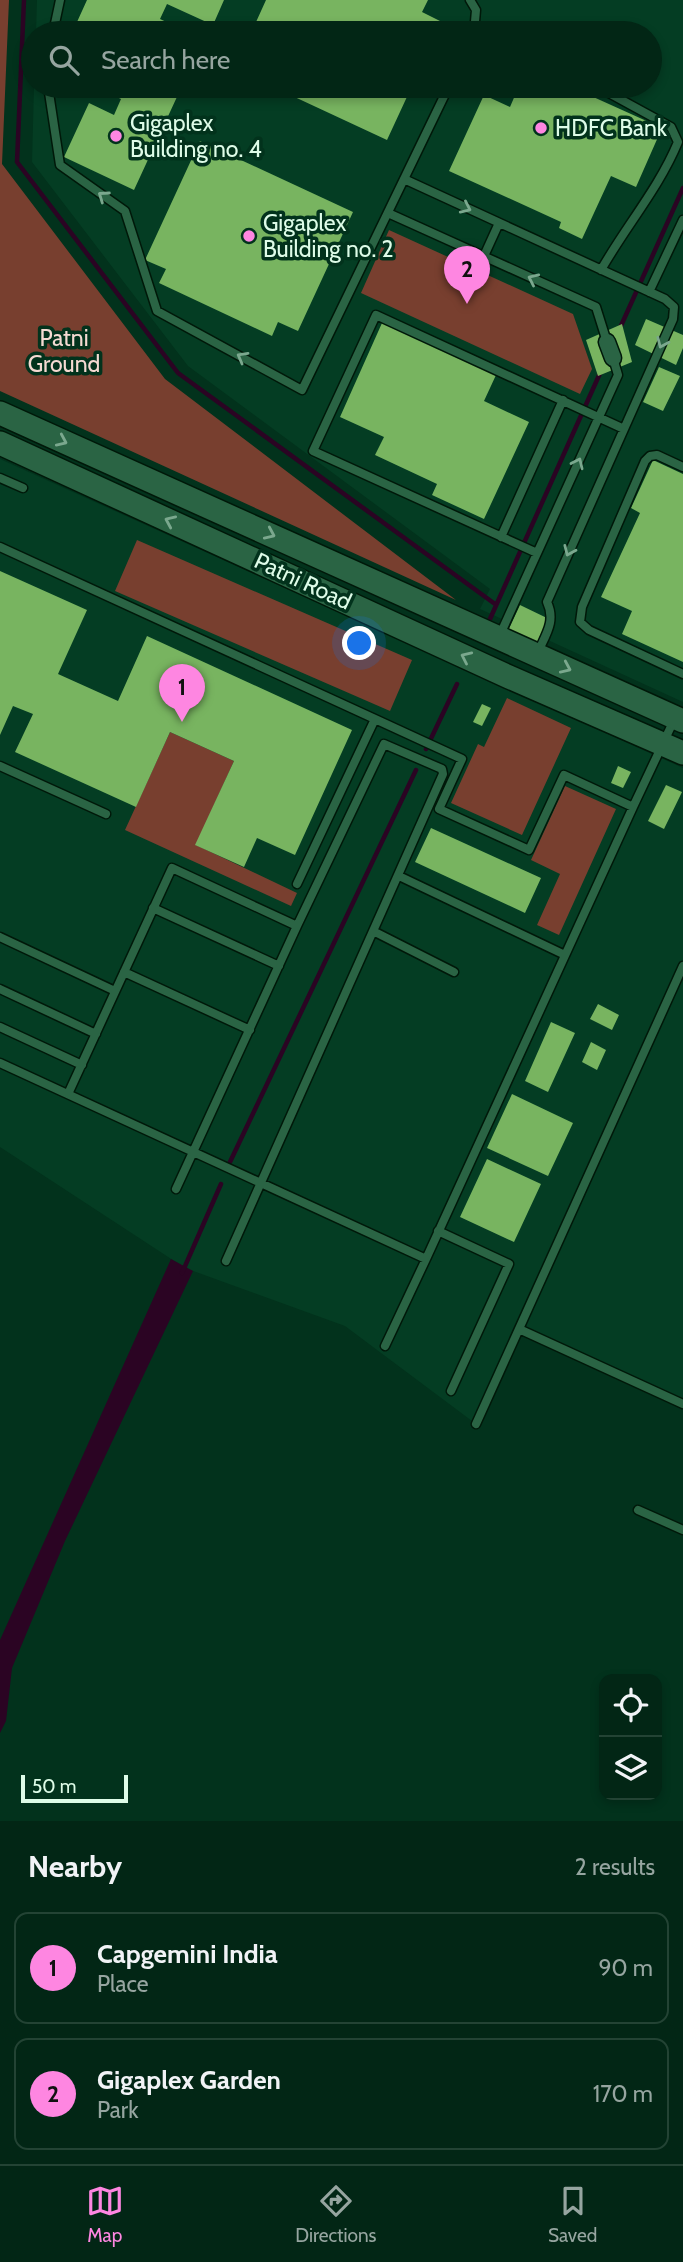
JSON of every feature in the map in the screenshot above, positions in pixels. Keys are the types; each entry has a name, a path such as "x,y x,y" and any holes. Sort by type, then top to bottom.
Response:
{"main road":[{"name":"Patni Road","path":"0,413 679,719"},
{"name":"Patni Road","path":"0,443 509,677 673,748"}],"lane":[{"path":"56,21 60,0"},
{"path":"470,0 476,10 475,21"},
{"path":"50,98 60,165 125,211 157,311 302,390 443,98"},
{"path":"601,270 626,226 664,174 678,142 671,127 618,98"},
{"path":"404,180 627,281 683,311"},
{"path":"388,213 596,307 618,374 595,415 499,637"},
{"path":"649,292 683,220"},
{"path":"484,256 499,223"},
{"path":"537,655 551,623 552,614 547,602 673,319 674,307"},
{"path":"537,553 313,451 376,315 624,429"},
{"path":"501,537 563,401"},
{"path":"683,467 657,455 650,456 645,461 582,607 580,622 589,630 683,674"},
{"path":"0,478 23,488"},
{"path":"0,547 462,759 439,808 529,850 564,775 633,807"},
{"path":"297,884 375,719"},
{"path":"385,1346 633,807 673,748 679,719"},
{"path":"176,1189 384,744 395,728"},
{"path":"226,1261 375,932 443,774 435,765 384,744"},
{"path":"0,766 106,814"},
{"path":"68,1094 172,868 298,926"},
{"path":"399,876 565,955"},
{"path":"153,908 279,966"},
{"path":"375,932 454,972"},
{"path":"0,937 116,991"},
{"path":"476,1424 683,966"},
{"path":"124,972 250,1030"},
{"path":"0,989 96,1034"},
{"path":"0,1027 82,1065"},
{"path":"0,1063 426,1259"},
{"path":"438,1231 509,1264 451,1391"},
{"path":"519,1329 683,1404"},
{"path":"638,1510 683,1530"}],"shaded area":[{"path":"37,0 683,0 683,702 480,609 490,589 188,366 32,162 34,98 662,98 662,21 36,21"},
{"path":"0,459 683,768 683,1404 519,1329 476,1424 345,1326 185,1268 0,1147"},
{"path":"171,1259 193,1271 65,1541 12,1668 6,1721 0,1733 0,1640"}],"green space":[{"name":"Patni Ground","path":"0,0 9,0 2,164 165,379 456,600 0,391"},
{"path":"389,230 573,314 592,369 580,394 361,293"},
{"path":"137,540 412,660 390,711 115,591"},
{"path":"507,698 571,728 522,835 451,803 478,744 484,747"},
{"path":"170,732 234,761 196,845 297,893 291,906 125,830"},
{"path":"565,786 616,809 559,935 537,925 560,874 531,860"}],"building":[{"path":"87,0 224,0 215,21 204,21 167,4 160,19 164,21 77,21"},
{"path":"266,0 428,0 422,12 440,21 256,21"},
{"name":"Gigaplex Building no. 4","path":"119,98 176,98 134,190 64,157 89,103 114,115 121,99"},
{"path":"297,98 406,98 387,140"},
{"path":"483,98 490,98 510,107 514,98 596,98 662,128 636,187 611,176 582,239 559,228 561,222 449,171"},
{"name":"Gigaplex Building no. 2","path":"200,141 353,212 298,331 278,322 272,336 159,283 166,269 145,260"},
{"path":"646,319 683,335 683,348 676,365 635,345"},
{"path":"382,323 496,375 484,401 529,422 484,519 432,495 437,484 375,455 384,437 340,417"},
{"path":"622,324 632,362 598,376 586,340"},
{"path":"659,367 680,376 663,411 643,402"},
{"path":"653,460 683,474 683,662 622,634 632,611 601,597 640,513 631,508"},
{"path":"0,571 87,610 58,674 118,701 147,636 352,730 295,855 257,838 244,867 195,845 234,761 170,732 136,807 15,752 33,714 13,706 0,735"},
{"path":"520,605 549,619 537,647 507,633"},
{"path":"482,704 491,708 482,726 473,722"},
{"path":"618,766 631,772 623,788 611,783"},
{"path":"666,785 682,792 664,829 648,821"},
{"path":"431,828 541,878 525,913 415,862"},
{"path":"598,1004 619,1015 612,1030 590,1019"},
{"path":"551,1022 575,1033 548,1092 525,1081"},
{"path":"591,1042 606,1050 597,1070 582,1062"},
{"path":"512,1094 573,1123 548,1176 487,1148"},
{"path":"487,1159 541,1184 514,1242 460,1217"}],"waterway":[{"path":"23,21 24,0"},
{"path":"21,69 17,162 178,373 495,604"},
{"path":"620,328 683,188"},
{"path":"490,619 601,371"},
{"path":"426,749 457,684"},
{"path":"230,1162 416,770"},
{"path":"182,1273 221,1184"}],"place":[{"name":"HDFC Bank","path":"541,128"},
{"name":"Gigaplex Building no. 4","path":"116,136"},
{"name":"Gigaplex Building no. 2","path":"249,236"},
{"name":"Gigaplex Garden","path":"467,304"},
{"name":"Capgemini India","path":"182,722"}]}
